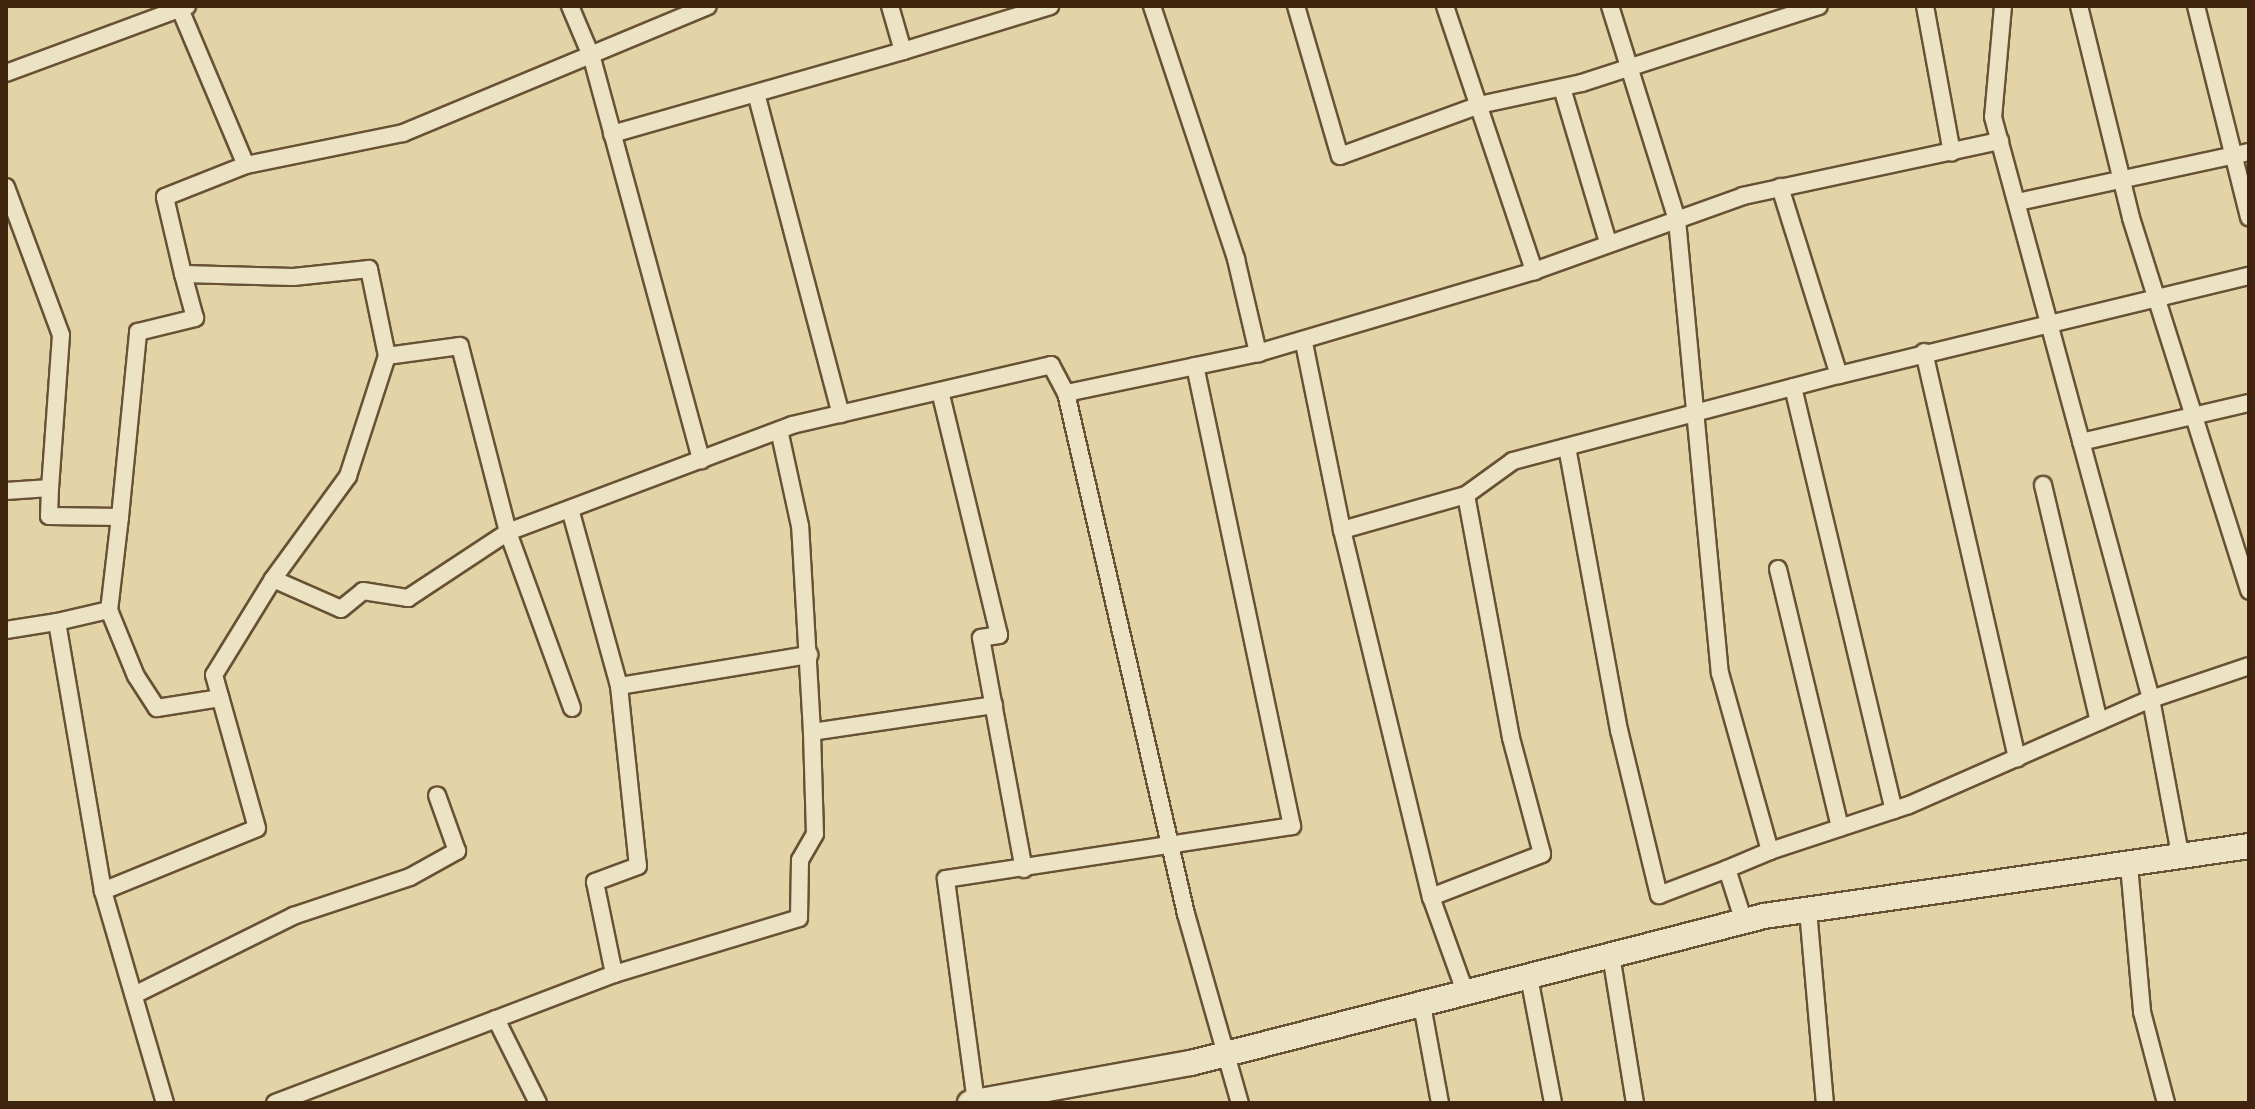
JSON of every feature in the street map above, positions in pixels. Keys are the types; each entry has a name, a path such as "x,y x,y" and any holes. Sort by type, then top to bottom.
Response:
{"street":[{"path":"570,6 592,58 701,460"},
{"path":"220,698 157,708 109,610 138,332 195,318 165,197 246,165 403,133 592,58 708,6"},
{"path":"890,6 903,51"},
{"path":"612,134 757,97 1050,6"},
{"path":"1152,6 1236,259 1258,353"},
{"path":"1296,6 1340,156 1479,105 1562,88 1633,67 1771,14 1819,6"},
{"path":"1445,6 1534,271"},
{"path":"1610,6 1633,67 1677,220 1720,673 1770,851"},
{"path":"1925,6 1952,153"},
{"path":"2003,6 1993,117 2151,699 2180,854"},
{"path":"2079,6 2121,179 2154,297 2249,591"},
{"path":"2196,6 2241,153 2249,217"},
{"path":"6,73 184,7 246,165"},
{"path":"1562,88 1608,242"},
{"path":"757,97 841,414"},
{"path":"1066,393 1304,343 1534,271 1608,242 1780,187 2000,141"},
{"path":"2018,202 2241,153"},
{"path":"6,187 61,335 49,516 120,517"},
{"path":"1780,187 1839,375"},
{"path":"103,891 257,828 214,675 273,579 348,476 387,356 369,269 293,277 183,274"},
{"path":"1342,530 1466,495 1513,461 1697,415 2049,319 2249,276"},
{"path":"1304,343 1342,530 1431,897 1466,994"},
{"path":"387,356 460,346 508,532 572,708"},
{"path":"1924,352 2017,758"},
{"path":"273,579 341,609 363,591 408,598 508,532 779,430 1051,365 1066,393 1172,849 1231,1053 1240,1103"},
{"path":"976,1102 946,879 1172,849 1292,826 1195,366"},
{"path":"1793,387 1894,810"},
{"path":"940,391 999,635 981,638 1024,869"},
{"path":"2081,442 2249,403"},
{"path":"275,1103 614,974 799,918 800,860 815,834 809,655 800,526 779,430"},
{"path":"1567,447 1619,730 1659,895 1770,851 1894,810 2151,699 2249,666"},
{"path":"2043,485 2099,721"},
{"path":"6,491 50,488"},
{"path":"1431,897 1542,854 1511,738 1466,495"},
{"path":"570,509 619,686 638,866 595,882 614,974"},
{"path":"1778,569 1840,828"},
{"path":"6,630 109,610"},
{"path":"57,622 103,891 165,1103"},
{"path":"619,686 809,655"},
{"path":"812,732 994,705"},
{"path":"134,995 293,916 410,877 457,851 437,795"},
{"path":"970,1103 1231,1053 1744,922 2249,846"},
{"path":"2129,865 2142,1012 2166,1103"},
{"path":"1727,869 1744,922"},
{"path":"1808,910 1825,1103"},
{"path":"1611,955 1635,1103"},
{"path":"1529,977 1553,1103"},
{"path":"1422,1005 1440,1103"},
{"path":"496,1019 538,1103"}]}
